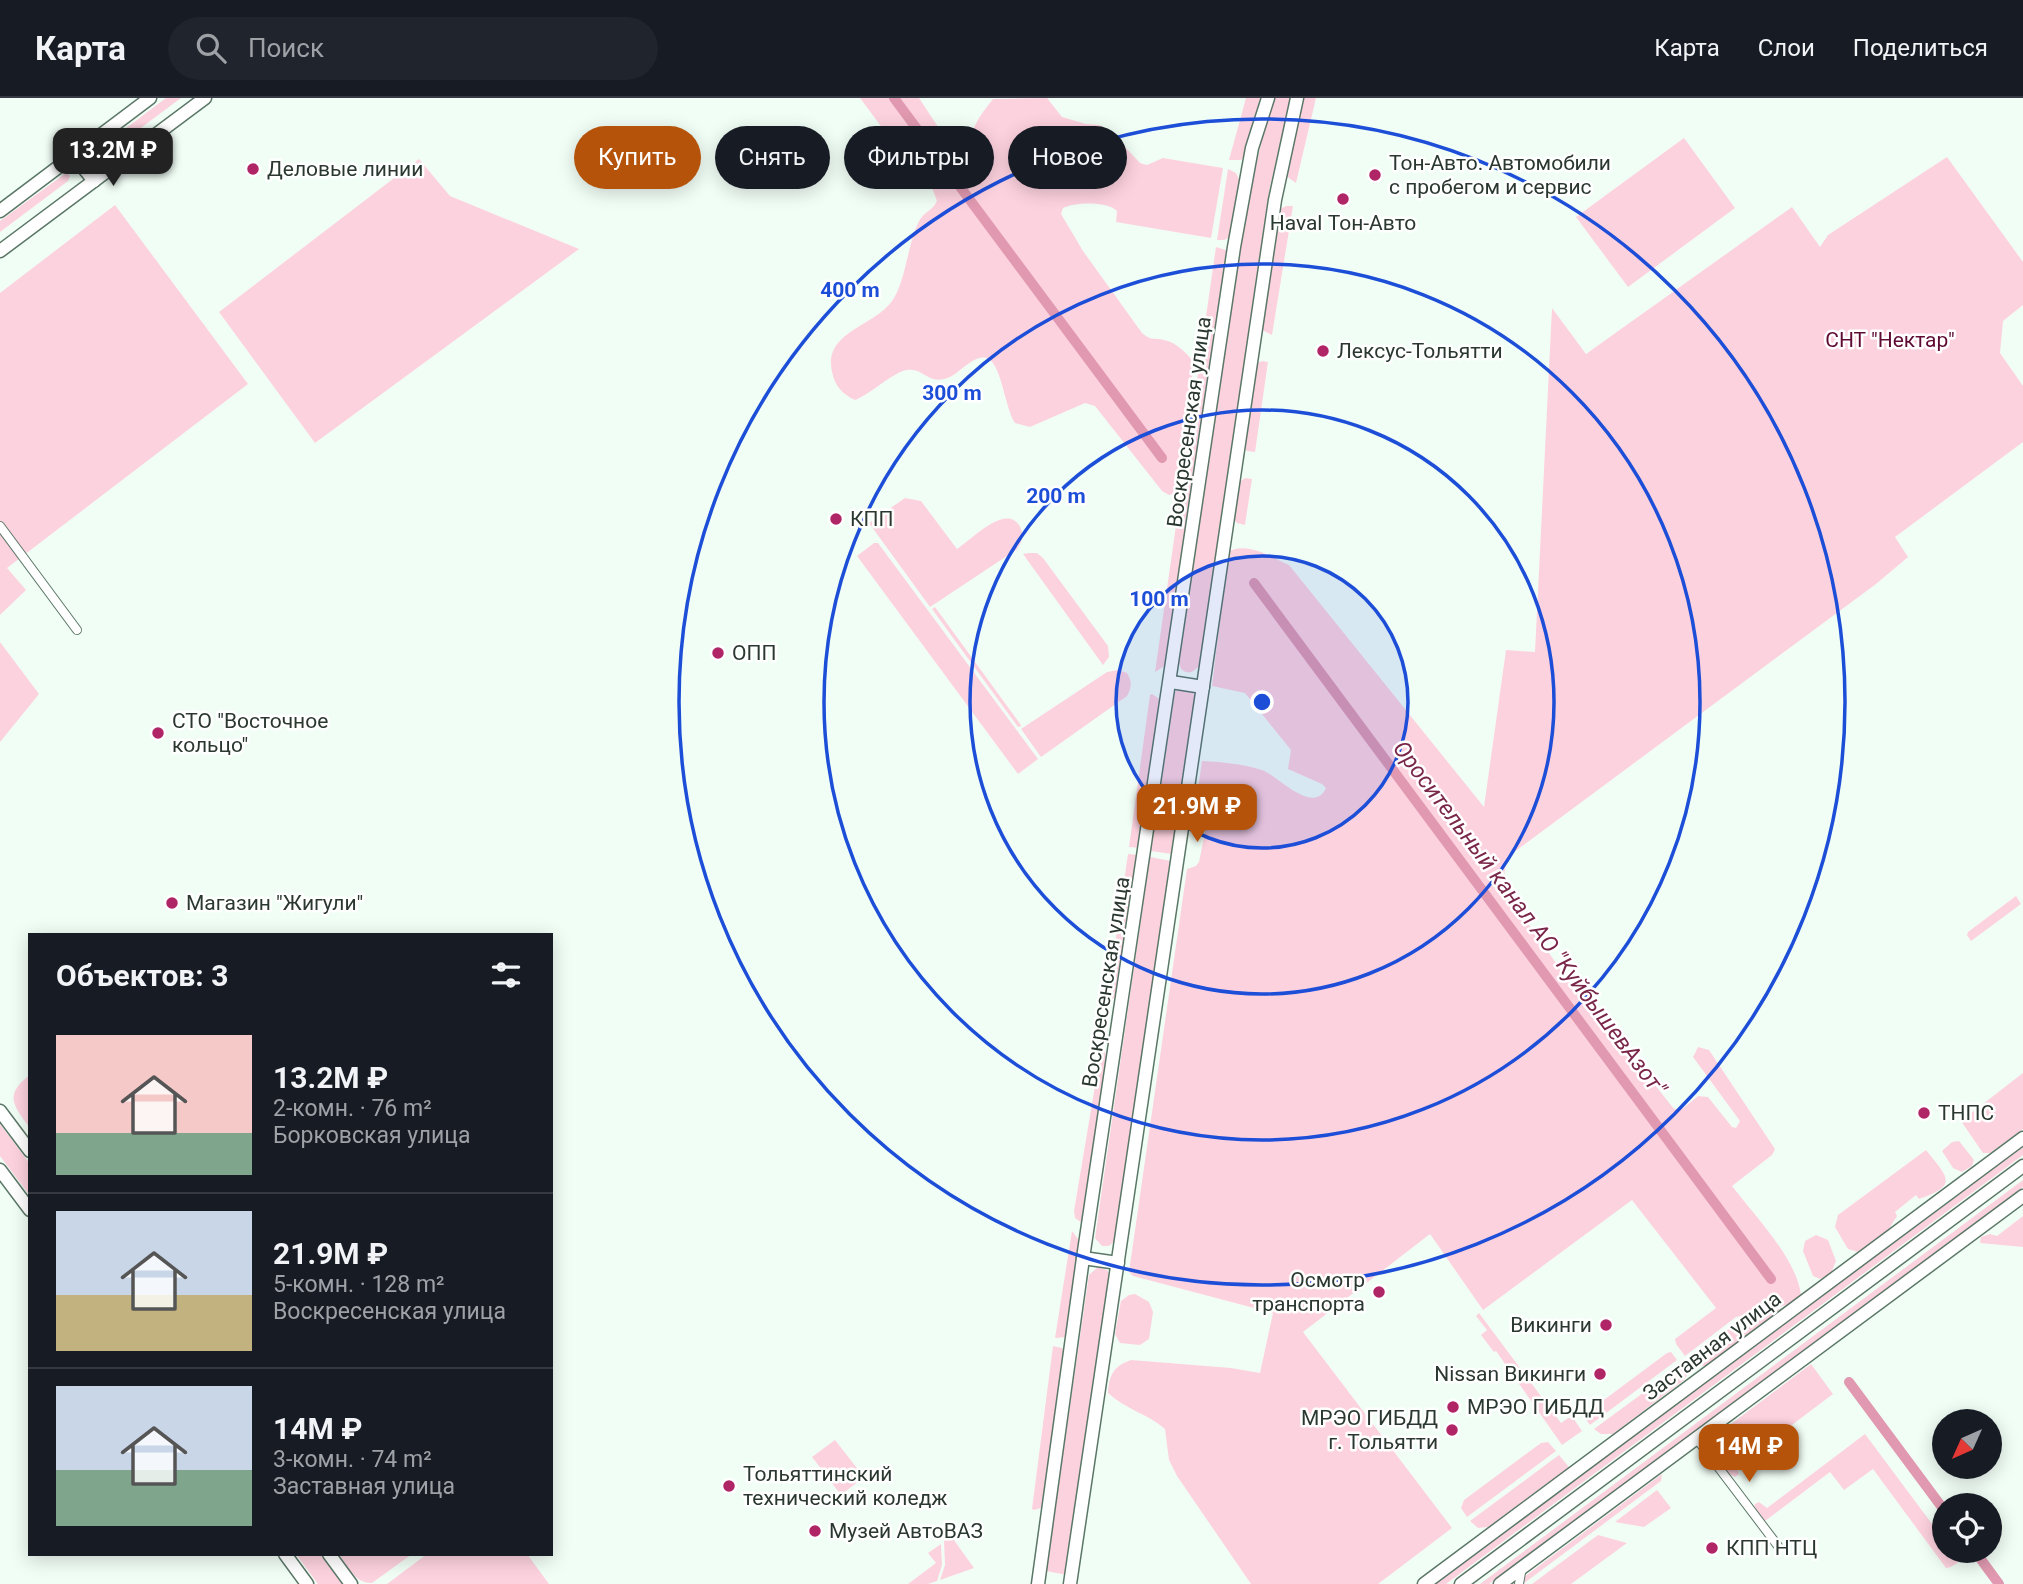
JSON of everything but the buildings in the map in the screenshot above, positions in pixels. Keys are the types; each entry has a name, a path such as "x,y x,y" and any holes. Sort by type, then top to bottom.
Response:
{"main road":[{"path":"0,211 150,98"},
{"path":"0,251 205,98"},
{"name":"Воскресенская улица","path":"1038,1584 1083,1258 1234,247 1252,148 1268,98"},
{"path":"1070,1584 1276,191 1297,98"},
{"path":"74,156 94,181"},
{"path":"1171,682 1203,687"},
{"path":"0,1111 28,1148"},
{"name":"Заставная улица","path":"1424,1584 2023,1138"},
{"name":"Заставная улица","path":"1461,1584 2023,1166"},
{"path":"0,1170 28,1207"},
{"path":"1500,1584 2023,1196"},
{"path":"1083,1258 1118,1263"},
{"path":"1810,1324 1824,1343"},
{"path":"286,1556 307,1584"},
{"path":"330,1556 351,1584"}],"street":[{"path":"0,526 77,630"},
{"path":"1697,1439 1778,1546"},
{"path":"1519,1584 1522,1567"}],"green space":[{"path":"166,98 181,98 114,148 108,148 109,141"},
{"path":"860,98 919,98 937,126 881,126"},
{"path":"1047,98 1062,117 1101,126 1008,126 1008,189 1127,189 1127,149 1140,163 1147,165 1163,158 1223,168 1211,238 1116,222 1117,211 1106,205 1068,206 1063,208 1061,214 1083,251 1142,333 1173,343 1194,362 1179,477 1173,494 1162,491 1095,406 1085,403 1030,427 1015,423 997,371 989,359 974,360 952,376 937,380 918,371 907,370 855,400 840,389 832,372 831,358 836,347 853,330 886,308 894,298 919,221 937,201 933,190 994,189 994,126 975,126 993,99"},
{"path":"1246,98 1260,98 1245,155 1241,160 1229,160"},
{"path":"1272,98 1291,98 1270,186 1199,666 1188,673 1181,669 1179,663 1247,203"},
{"path":"1304,98 1316,98 1296,183 1286,176"},
{"path":"1684,138 1735,208 1628,287 1576,217"},
{"name":"СНТ \"Нектар\"","path":"1947,157 2023,262 2023,305 2003,321 2000,353 2023,386 2023,442 1895,537 1908,557 1876,584 1510,855 1505,871 1510,898 1609,1038 1655,1085 1674,1109 1682,1109 1698,1096 1708,1097 1732,1127 1736,1128 1740,1121 1693,1057 1698,1047 1709,1050 1775,1149 1772,1155 1732,1186 1783,1252 1798,1281 1801,1295 1787,1305 1736,1317 1685,1356 1675,1339 1716,1308 1632,1200 1483,1310 1430,1234 1303,1332 1452,1528 1378,1584 1251,1584 1177,1476 1169,1460 1165,1429 1108,1393 1113,1372 1131,1360 1260,1373 1273,1313 1133,1276 1129,1272 1187,869 1199,862 1208,819 1195,810 1202,761 1262,770 1304,796 1313,798 1326,788 1288,769 1291,750 1245,693 1212,686 1228,552 1251,549 1289,565 1484,807 1506,650 1535,652 1552,308 1586,354 1792,207 1820,247 1828,235"},
{"path":"419,159 450,196 579,249 315,443 219,312"},
{"path":"1228,169 1236,173 1240,181 1230,237 1217,240"},
{"path":"66,173 70,176 68,181 0,232 0,221"},
{"path":"115,205 248,384 7,568 26,590 0,615 0,293"},
{"path":"1293,206 1272,335 1262,330 1280,209"},
{"path":"1216,247 1226,250 1228,256 1166,665 1155,672"},
{"path":"1268,362 1255,452 1247,451 1244,447 1257,363"},
{"path":"1245,478 1252,479 1245,525 1234,520 1238,483"},
{"path":"905,498 921,501 957,549 990,524 1008,518 1015,521 1021,529 1021,543 1016,550 930,607 869,523"},
{"path":"874,543 878,543 1038,759 1018,774 857,556"},
{"path":"1037,553 1043,558 1108,646 1109,657 1103,665 1023,554"},
{"path":"935,607 1021,726 1018,727 932,609"},
{"path":"0,642 39,694 0,742"},
{"path":"1118,670 1127,673 1130,679 1131,687 1127,696 1041,757 1021,729 1107,672"},
{"path":"1182,687 1192,690 1195,698 1172,854 1151,851 1175,692"},
{"path":"1150,695 1161,700 1140,848 1129,847"},
{"path":"1128,854 1139,855 1119,993 1106,1005"},
{"path":"1150,857 1171,861 1115,1241 1109,1246 1102,1246 1095,1238"},
{"path":"2016,896 2021,904 1971,941 1968,932"},
{"path":"1101,1050 1105,1051 1108,1066 1082,1223 1075,1218 1074,1211"},
{"path":"2023,1073 2023,1129 1990,1153 1983,1153 1961,1121"},
{"path":"28,1077 28,1125 14,1101 16,1089"},
{"path":"0,1124 28,1161 28,1193 0,1156"},
{"path":"1959,1141 1974,1160 1972,1166 1962,1172 1953,1168 1942,1151 1952,1142"},
{"path":"2023,1147 2023,1155 1446,1584 1436,1584"},
{"path":"1926,1150 1944,1174 1945,1184 1932,1194 1919,1199 1916,1195 1895,1212 1897,1216 1889,1229 1858,1252 1848,1249 1835,1227 1838,1215"},
{"path":"2023,1180 2023,1187 1489,1584 1480,1584"},
{"path":"2023,1216 2023,1247 1980,1243 1981,1237 1990,1234 1997,1236"},
{"path":"1072,1231 1081,1243 1067,1337 1055,1338"},
{"path":"1816,1235 1828,1240 1836,1261 1831,1273 1820,1279 1813,1276 1803,1251 1805,1241"},
{"path":"1098,1267 1107,1270 1110,1275 1067,1575 1046,1571 1089,1275"},
{"path":"1135,1294 1149,1302 1153,1312 1149,1339 1140,1345 1120,1343 1115,1334 1121,1301"},
{"path":"1783,1308 1705,1366 1695,1365 1688,1359 1740,1321"},
{"path":"1479,1313 1561,1423 1573,1418 1582,1431 1562,1445 1496,1351 1494,1352 1481,1335 1487,1330 1476,1316"},
{"path":"1053,1346 1065,1351 1045,1494 1041,1508 1034,1510 1032,1509"},
{"path":"1671,1352 1677,1360 1590,1425 1585,1414"},
{"path":"1811,1364 1833,1394 1736,1467 1739,1474 1735,1477 1730,1475 1714,1456 1711,1439"},
{"path":"1681,1365 1687,1375 1684,1380 1613,1434 1601,1434 1594,1429"},
{"path":"1865,1434 1932,1524 1932,1549 1873,1469 1844,1490 1830,1472 1765,1521 1754,1508 1759,1502 1767,1508"},
{"path":"835,1440 864,1477 841,1495 812,1457"},
{"path":"1548,1442 1556,1451 1467,1517 1461,1508 1464,1500 1541,1443"},
{"path":"1559,1455 1569,1467 1488,1527 1478,1528 1470,1521"},
{"path":"1662,1474 1661,1481 1523,1584 1524,1577"},
{"path":"1657,1490 1671,1508 1644,1527 1615,1522"},
{"path":"1598,1535 1627,1543 1571,1584 1532,1584"},
{"path":"951,1536 974,1568 940,1580 945,1565 944,1541"},
{"path":"941,1544 942,1565 937,1581 908,1584 936,1563 928,1553"},
{"path":"297,1556 321,1556 342,1584 318,1584"},
{"path":"340,1556 409,1556 372,1583 361,1581"},
{"path":"424,1556 528,1556 549,1584 387,1584"},
{"path":"1942,1563 1957,1563 1951,1567 1946,1568"}],"waterway":[{"name":"Оросительный канал АО \"КуйбышевАзот\"","path":"894,98 1162,458"},
{"name":"Оросительный канал АО \"КуйбышевАзот\"","path":"1254,583 1771,1279"},
{"name":"Оросительный канал АО \"КуйбышевАзот\"","path":"1849,1382 1932,1494"},
{"name":"Оросительный канал АО \"КуйбышевАзот\"","path":"1984,1563 1999,1584"}],"place":[{"name":"Деловые линии","path":"253,169"},
{"name":"Тон-Авто. Автомобили с пробегом и сервис","path":"1375,175"},
{"name":"Haval Тон-Авто","path":"1343,199"},
{"name":"Лексус-Тольятти","path":"1323,351"},
{"name":"КПП","path":"836,519"},
{"name":"ОПП","path":"718,653"},
{"name":"СТО \"Восточное кольцо\"","path":"158,733"},
{"name":"Магазин \"Жигули\"","path":"172,903"},
{"name":"ТНПС","path":"1924,1113"},
{"name":"Осмотр транспорта","path":"1379,1292"},
{"name":"Викинги","path":"1606,1325"},
{"name":"Nissan Викинги","path":"1600,1374"},
{"name":"МРЭО ГИБДД","path":"1453,1407"},
{"name":"МРЭО ГИБДД г. Тольятти","path":"1452,1430"},
{"name":"Тольяттинский технический коледж","path":"729,1486"},
{"name":"Музей АвтоВАЗ","path":"815,1531"},
{"name":"КПП НТЦ","path":"1712,1548"}]}
